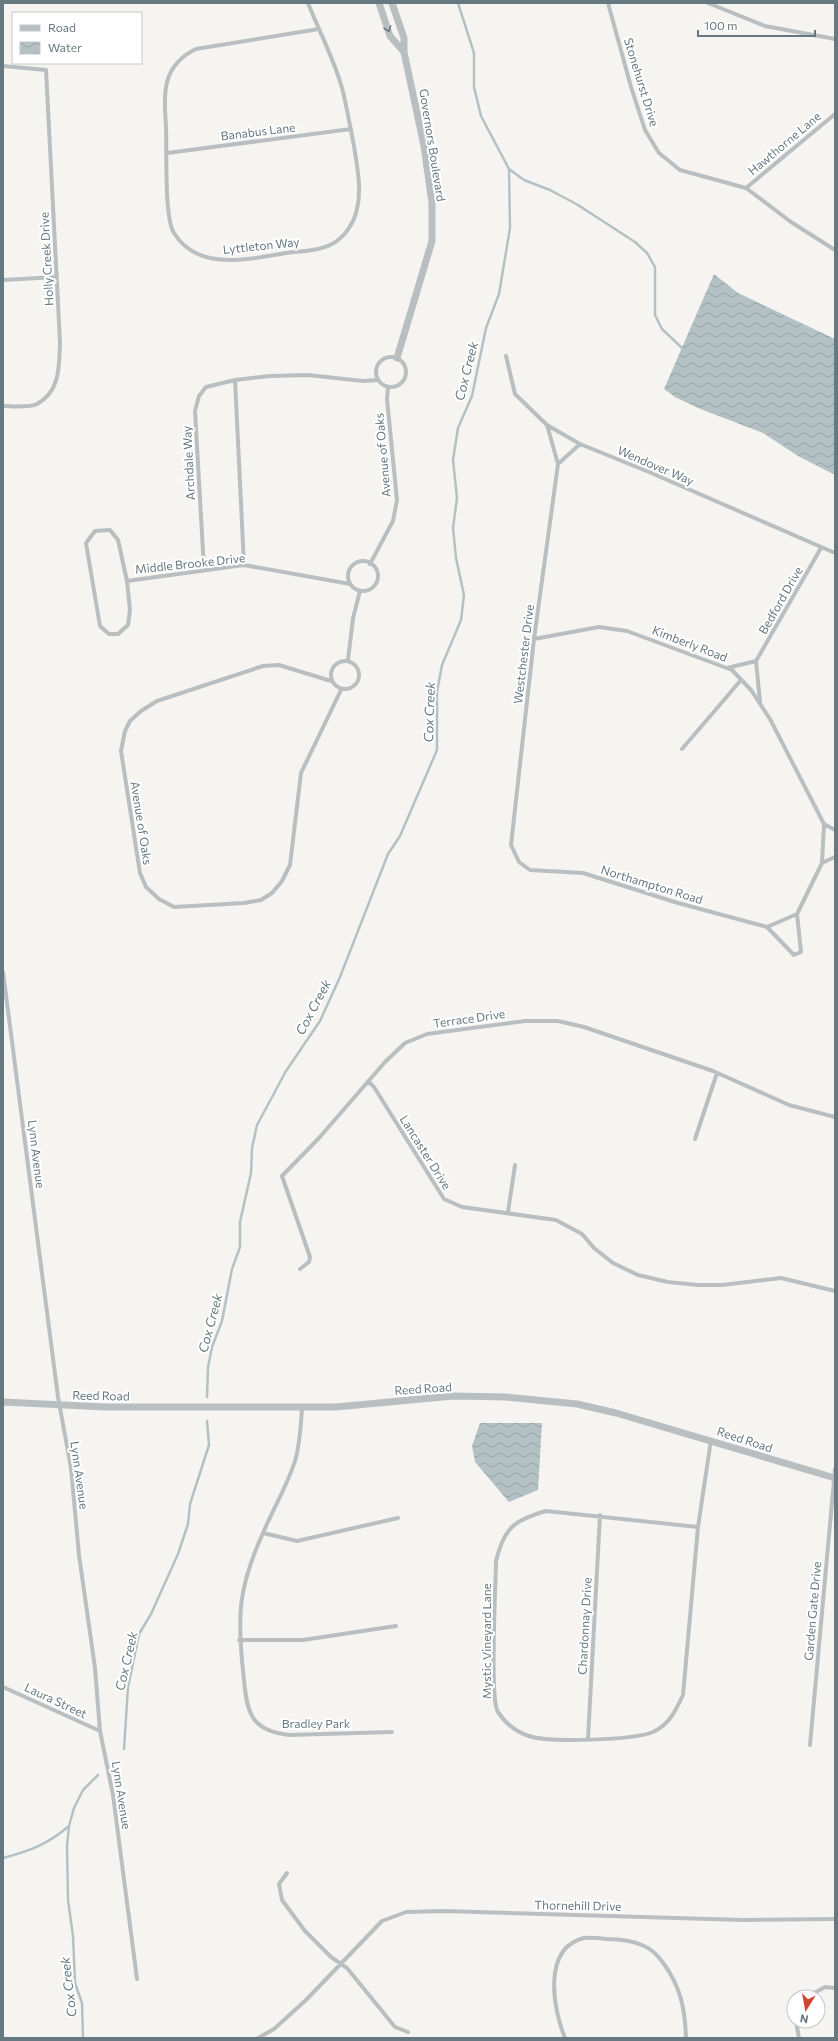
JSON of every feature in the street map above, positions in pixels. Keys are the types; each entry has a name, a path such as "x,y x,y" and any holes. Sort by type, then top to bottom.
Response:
{"street":[{"name":"Lyttleton Way","path":"308,3 319,29 342,87 357,164 359,188 357,210 347,231 338,240 327,246 255,258 226,260 202,256 190,251 180,242 173,232 168,213 165,92 170,73 181,58 192,51 204,47 319,29"},
{"name":"Governors Boulevard","path":"379,3 390,36 404,52"},
{"name":"Governors Boulevard","path":"392,3 404,38 404,52 424,146 432,203 432,241 397,358"},
{"name":"Stonehurst Drive","path":"608,3 631,87 643,123 659,153 680,170 746,188 792,222 835,250"},
{"path":"708,3 765,26 835,39"},
{"name":"Holly Creek Drive","path":"3,66 46,70 60,342 57,382 49,394 37,404 3,406"},
{"name":"Hawthorne Lane","path":"746,188 835,114"},
{"name":"Banabus Lane","path":"167,153 351,129"},
{"path":"3,280 57,277"},
{"path":"394,356 397,358 404,363 406,375 400,385 388,387 378,380 375,369 382,359 394,356"},
{"name":"Wendover Way","path":"506,356 515,394 547,425 580,444 835,553"},
{"name":"Archdale Way","path":"204,569 195,411 199,396 206,387 235,380 270,376 308,375 363,381 378,380"},
{"path":"235,380 244,565"},
{"name":"Avenue of Oaks","path":"370,564 393,521 397,500 387,399 388,387"},
{"path":"547,425 558,464 580,444"},
{"name":"Westchester Drive","path":"530,870 519,862 511,845 534,639 558,464"},
{"name":"Middle Brooke Drive","path":"110,530 118,540 127,580 130,610 128,625 118,634 109,634 100,626 86,543 95,531 110,530"},
{"name":"Bedford Drive","path":"756,661 822,548"},
{"path":"366,561 370,564 377,570 378,579 371,589 360,591 350,584 348,573 354,563 366,561"},
{"name":"Middle Brooke Drive","path":"127,580 244,565 350,584"},
{"path":"348,660 353,618 360,591"},
{"name":"Kimberly Road","path":"534,639 599,627 628,631 732,670 751,690 770,719 824,824"},
{"path":"348,660 358,666 360,677 354,687 341,690 331,681 333,667 337,662 348,660"},
{"path":"727,668 756,661 760,704"},
{"name":"Avenue of Oaks","path":"331,681 279,665 263,666 157,701 140,711 130,722 125,731 121,751 136,854 140,873 146,887 159,898 174,907 244,903 261,900 272,893 282,881 290,866 302,773 341,690"},
{"path":"682,749 741,680"},
{"path":"797,914 768,927 794,955 801,952 797,914 822,863 824,824 835,830"},
{"path":"822,863 835,857"},
{"name":"Northampton Road","path":"530,870 582,873 678,903 768,927"},
{"name":"Lynn Avenue","path":"3,972 5,1012 60,1406 71,1468 79,1555 95,1668 100,1731 113,1795 137,1979"},
{"name":"Terrace Drive","path":"300,1269 309,1262 310,1257 282,1176 319,1138 385,1062 405,1043 428,1034 455,1029 539,1020 558,1021 584,1027 717,1073 789,1105 835,1117"},
{"path":"695,1139 717,1073"},
{"name":"Lancaster Drive","path":"368,1081 374,1087 444,1199 462,1206 556,1220 582,1234 594,1248 613,1263 638,1275 668,1282 698,1285 722,1285 781,1278 835,1292"},
{"path":"508,1212 516,1164"},
{"name":"Reed Road","path":"3,1402 60,1406 302,1408 336,1407 385,1401 453,1396 506,1397 577,1404 616,1413 711,1440 834,1478"},
{"name":"Bradley Park","path":"302,1408 300,1441 294,1463 262,1533 248,1568 242,1593 239,1640 248,1710 258,1724 273,1733 290,1735 392,1732"},
{"name":"Mystic Vineyard Lane","path":"698,1527 600,1515 546,1511 528,1516 513,1526 501,1541 496,1561 494,1688 497,1711 513,1729 530,1737 552,1739 633,1737 653,1732 664,1725 674,1714 683,1695 698,1527 711,1440"},
{"name":"Garden Gate Drive","path":"810,1745 835,1469"},
{"name":"Chardonnay Drive","path":"588,1739 600,1515"},
{"path":"262,1533 297,1541 398,1518"},
{"path":"239,1640 303,1640 396,1626"},
{"name":"Laura Street","path":"3,1687 100,1731"},
{"path":"287,1873 279,1884 282,1900 305,1931 331,1957 347,1968 386,2018 395,2027 408,2032"},
{"name":"Thornehill Drive","path":"258,2038 274,2029 306,2000 382,1921 406,1912 743,1920 835,1919"},
{"path":"565,2038 559,2024 554,1999 558,1960 568,1946 584,1938 624,1939 646,1946 658,1956 674,1979 682,1998 686,2038"},
{"path":"821,1989 825,1987 835,1988"}],"water":[{"path":"714,274 738,293 835,339 835,475 798,456 763,433 698,408 675,397 664,389"},
{"path":"480,1423 542,1423 538,1490 509,1502 475,1462 472,1446"}],"waterway":[{"name":"Cox Creek","path":"207,1397 208,1367 212,1347 222,1321 232,1269 240,1247 240,1222 251,1173 252,1148 257,1125 286,1071 320,1021 340,977 388,854 400,836 437,750 437,692 442,665 461,620 464,595 456,558 453,528 457,498 453,460 458,428 472,396 486,328 499,294 510,228 509,169 481,116 474,87 474,53 458,3"},
{"path":"509,169 524,180 550,190 578,205 635,242 647,253 655,267 655,315 662,329 682,348"},
{"name":"Cox Creek","path":"124,1749 128,1687 139,1634 151,1614 178,1554 188,1524 190,1504 209,1445 207,1421"},
{"name":"Cox Creek","path":"83,2038 82,2003 75,1983 73,1936 68,1900 67,1846 69,1826 74,1808 83,1790 98,1775"},
{"path":"3,1858 22,1853 38,1846 54,1838 69,1826"}]}
